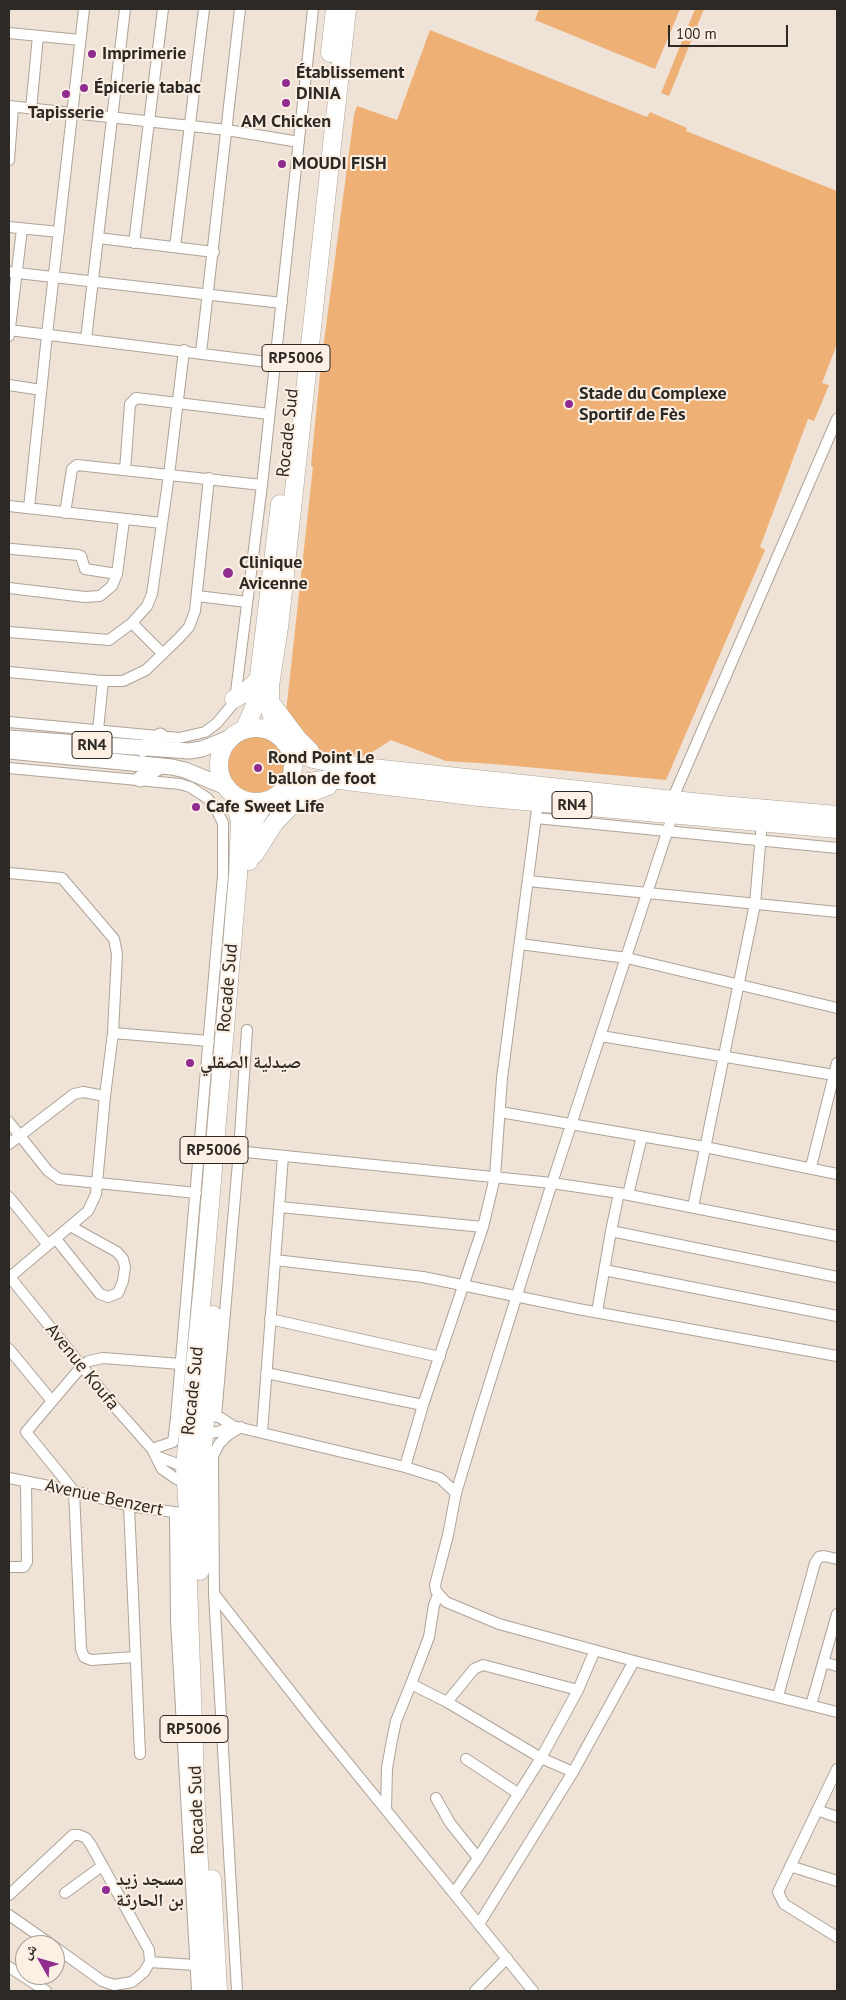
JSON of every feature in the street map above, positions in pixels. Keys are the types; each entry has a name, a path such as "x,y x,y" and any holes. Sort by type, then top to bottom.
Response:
{"highway":[{"name":"Rocade Sud","path":"262,704 258,680 266,625 335,9"},
{"name":"Rocade Sud","path":"262,704 306,371 347,9"},
{"path":"234,699 244,694 258,680"},
{"path":"262,704 305,747 326,762"},
{"name":"RP5006","path":"239,733 262,704 281,739"},
{"name":"RN4","path":"239,733 255,729 267,730 305,755 326,762 673,807 762,822 837,830"},
{"path":"229,790 221,777 219,765 221,754 226,744 239,733"},
{"path":"281,739 290,751 292,768 287,785"},
{"name":"RN4","path":"229,790 252,802 266,801 281,792 287,785 330,779 537,810 673,807 837,815"},
{"path":"237,855 294,803 309,793 344,780"},
{"name":"Rocade Sud","path":"198,1991 196,1808 186,1527 193,1477 188,1437 204,1414 233,1151 237,855 240,820 229,790"},
{"name":"Rocade Sud","path":"204,1414 204,1274 229,890 237,855 266,801"},
{"name":"Rocade Sud","path":"187,1513 207,1567 208,1808 218,1991"}],"main road":[{"name":"RN4","path":"9,738 189,751 202,748 239,733"},
{"path":"143,749 160,736"},
{"name":"RN4","path":"9,751 185,770 229,790"},
{"path":"140,779 160,766"}],"street":[{"path":"30,508 47,334 84,9"},
{"path":"86,338 125,9"},
{"path":"134,243 163,9"},
{"path":"174,247 204,9"},
{"path":"201,353 214,252 240,9"},
{"path":"9,722 180,738 205,732 225,716 234,699 262,485 313,9"},
{"path":"9,33 80,40"},
{"path":"31,109 38,36"},
{"path":"9,160 11,106 189,125 299,142"},
{"path":"9,227 59,232"},
{"path":"9,337 13,273 22,229"},
{"path":"98,238 214,252"},
{"path":"13,273 282,302"},
{"path":"9,330 184,350 275,363"},
{"path":"9,632 103,641 113,638 144,611 150,601 162,523 184,350"},
{"path":"9,386 41,390"},
{"path":"125,470 132,401 136,398 269,414"},
{"path":"837,419 673,807 668,832 552,1183 456,1493 435,1585 438,1595 446,1602 499,1624 634,1661 837,1712"},
{"path":"65,513 74,466 209,478 262,485"},
{"path":"9,672 103,681 129,680 146,670 163,654 189,627 195,611 209,478"},
{"path":"9,506 162,523"},
{"path":"9,588 93,597 100,596 112,586 117,574 124,520"},
{"path":"12,549 78,555 85,569 117,574"},
{"path":"197,596 247,602"},
{"path":"132,623 163,654"},
{"path":"98,730 103,681"},
{"path":"9,768 140,779 190,787 207,798 215,807 237,855"},
{"path":"405,1467 483,1227 495,1177 502,1078 537,810 668,832 837,848"},
{"path":"693,1207 755,904 762,822"},
{"path":"9,873 62,878 114,939 117,954 113,1033 96,1194 93,1203 88,1211 72,1227 9,1277"},
{"path":"528,881 837,912"},
{"path":"188,1437 180,1364 209,1041 229,890"},
{"path":"520,944 627,958 837,1008"},
{"path":"247,1030 233,1151 552,1183 624,1194 837,1236"},
{"path":"113,1033 209,1041"},
{"path":"601,1036 834,1075"},
{"path":"811,1167 837,1063"},
{"path":"9,1144 74,1094 83,1092 105,1096"},
{"path":"500,1112 705,1147 811,1167 837,1174"},
{"path":"9,1122 53,1176 68,1180 196,1193"},
{"path":"597,1312 611,1230 642,1136"},
{"path":"262,1432 283,1156"},
{"path":"9,1197 100,1294 108,1297 118,1293 123,1281 125,1267 122,1259 117,1252 72,1227"},
{"path":"280,1207 483,1227"},
{"path":"611,1230 837,1277"},
{"path":"275,1260 423,1277 516,1297 837,1356"},
{"path":"604,1270 837,1316"},
{"name":"Avenue Koufa","path":"9,1277 154,1452 162,1469 193,1477"},
{"path":"270,1319 440,1357"},
{"path":"9,1348 52,1401"},
{"path":"135,1657 91,1660 84,1657 81,1649 74,1491 26,1432 82,1366 94,1359 180,1364"},
{"path":"266,1373 424,1405"},
{"path":"204,1414 237,1426 405,1467 440,1478 456,1493"},
{"path":"154,1452 188,1437 218,1432 237,1426"},
{"path":"237,1426 219,1444 213,1456 207,1567 214,1594 237,1991"},
{"name":"Avenue Koufa","path":"154,1452 193,1477"},
{"name":"Avenue Benzert","path":"9,1478 74,1491 129,1506 187,1513"},
{"path":"9,1568 24,1567 27,1562 26,1482"},
{"path":"129,1506 140,1754"},
{"path":"187,1513 176,1620 198,1991"},
{"path":"778,1696 814,1563 819,1557 824,1556 837,1559"},
{"path":"214,1594 533,1991"},
{"path":"386,1810 387,1768 396,1721 429,1637 434,1606 438,1595"},
{"path":"812,1705 837,1614"},
{"path":"454,1893 541,1758 578,1690 595,1650"},
{"path":"479,1924 572,1772 634,1661"},
{"path":"823,1662 837,1666"},
{"path":"447,1702 474,1669 483,1665 578,1690"},
{"path":"411,1684 447,1702 541,1758 572,1772"},
{"path":"466,1759 519,1794"},
{"path":"837,1769 778,1892 784,1904 837,1937"},
{"path":"436,1798 446,1818 478,1858"},
{"path":"817,1810 837,1817"},
{"path":"9,1895 73,1835 86,1838 149,1950 150,1962 144,1972 132,1982 114,1985 102,1980 65,1954"},
{"path":"65,1893 102,1866"},
{"path":"790,1866 837,1881"},
{"path":"9,1915 38,1935"},
{"path":"475,1991 507,1958"},
{"path":"150,1962 195,1965"},
{"path":"9,1967 46,1991"}],"shaded area":[{"path":"539,9 680,9 655,69 535,20"},
{"path":"695,9 704,9 669,96 661,93"},
{"name":"Stade du Complexe Sportif de Fès","path":"430,30 647,117 650,112 687,128 686,131 837,191 837,344 822,383 829,385 814,421 808,419 760,547 765,550 666,780 446,761 391,740 366,756 318,752 286,712 313,467 311,465 321,364 354,115 357,106 397,120"},
{"path":"256,734 268,736 279,743 286,754 288,766 286,778 279,789 268,796 256,798 244,796 233,789 226,778 224,766 226,754 233,743 244,736"}],"place":[{"name":"Imprimerie","path":"92,54"},
{"name":"Établissement DINIA","path":"286,83"},
{"name":"Épicerie tabac","path":"84,88"},
{"name":"Tapisserie","path":"66,94"},
{"name":"AM Chicken","path":"286,103"},
{"name":"MOUDI FISH","path":"282,164"},
{"name":"Stade du Complexe Sportif de Fès","path":"569,404"},
{"name":"Clinique Avicenne","path":"228,573"},
{"name":"Rond Point Le ballon de foot","path":"258,768"},
{"name":"Cafe Sweet Life","path":"196,807"},
{"name":"صيدلية الصقلي","path":"190,1063"},
{"name":"مسجد زيد بن الحارثة","path":"106,1890"}]}
